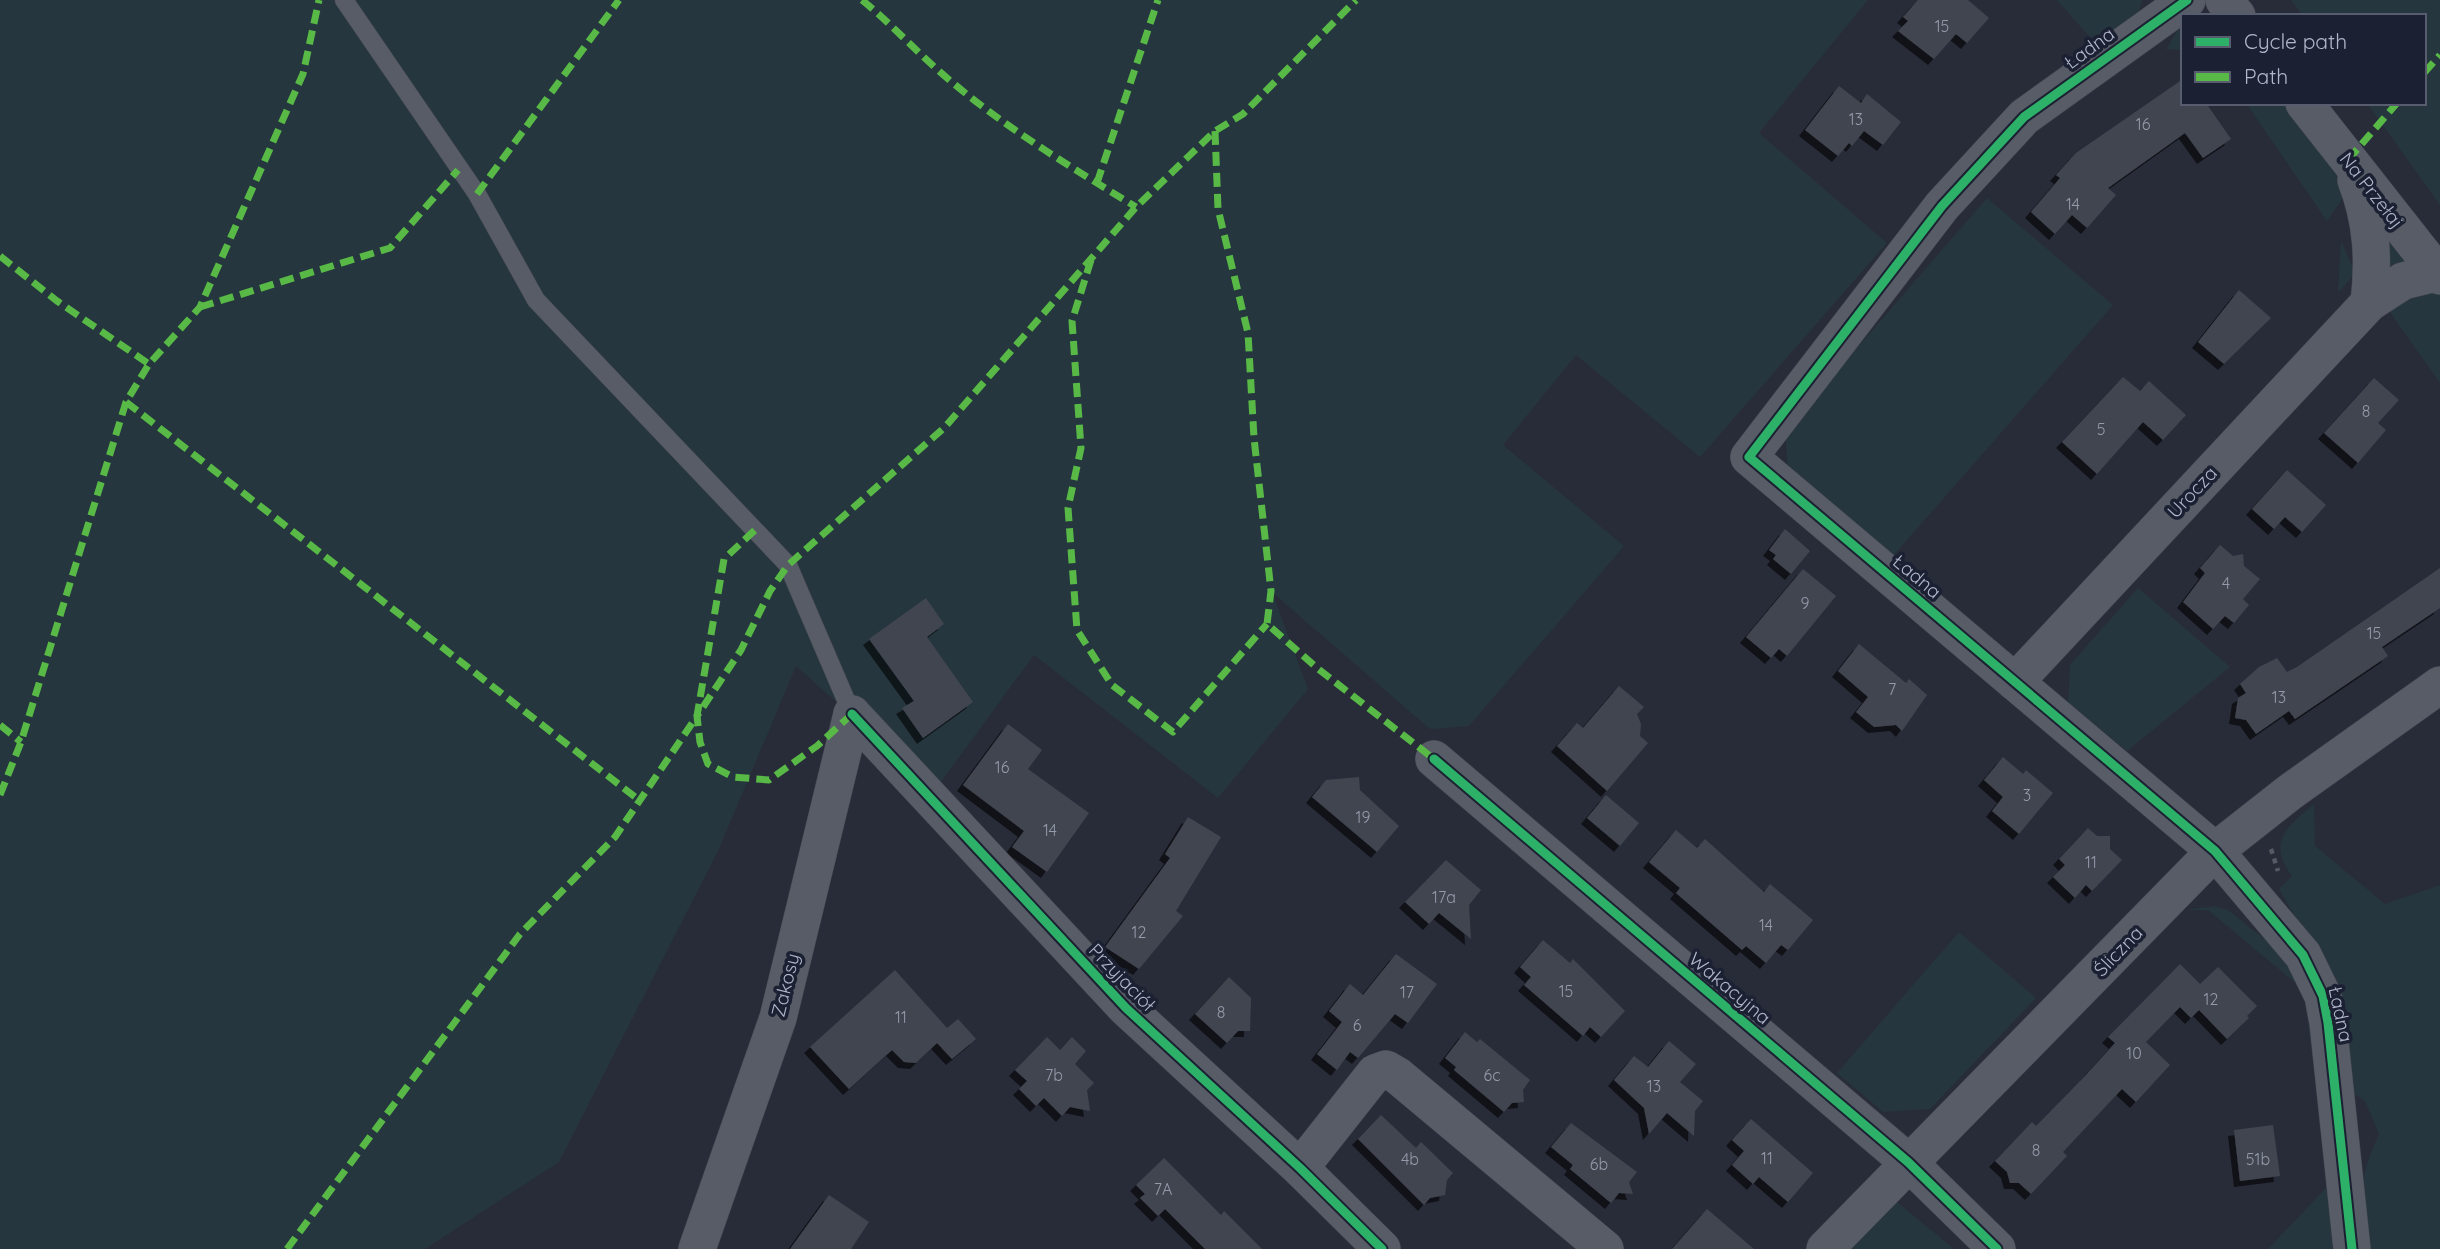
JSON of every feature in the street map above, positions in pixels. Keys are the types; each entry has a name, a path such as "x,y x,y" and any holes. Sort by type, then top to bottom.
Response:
{"street":[{"name":"Ładna","path":"2187,0 2024,117 1942,206 1749,457 2215,851 2291,937 2323,996 2352,1249"},
{"name":"Na Przełaj","path":"2306,105 2438,275"},
{"path":"2348,160 2369,226 2374,262 2369,303"},
{"name":"Urocza","path":"2015,682 2369,303 2403,281 2438,275"},
{"name":"Śliczna","path":"1825,1249 2215,851 2290,792 2440,685"},
{"name":"Przyjaciół","path":"852,714 1126,1009 1300,1168 1382,1249"},
{"name":"Zakosy","path":"697,1249 778,1018 852,714"},
{"name":"Wakacyjna","path":"1434,759 1908,1163 1997,1249"},
{"path":"1300,1168 1375,1073 1386,1069 1398,1076 1605,1249"}],"lane":[{"name":"Przyjaciół","path":"344,0 477,194 536,300 788,565 852,714"}],"shaded area":[{"path":"0,0 1868,0 1759,133 1887,243 1700,457 1576,355 1503,445 1624,546 1469,726 1430,729 1272,592 1308,689 1218,798 1034,655 935,790 796,666 718,851 559,1162 425,1249 0,1249"},
{"path":"2057,0 2142,0 2139,11 2096,44"},
{"path":"2291,0 2440,0 2440,205 2368,105 2426,105 2426,14 2302,14"},
{"path":"2181,25 2181,50 2166,49"},
{"path":"2247,105 2291,105 2341,169 2347,192 2327,221"},
{"path":"1987,198 2113,305 1893,556 1788,470 1785,431"},
{"path":"2376,214 2420,270 2381,273"},
{"path":"2341,241 2355,273 2338,293"},
{"path":"2404,288 2440,293 2440,383 2387,308"},
{"path":"2138,588 2230,667 2127,751 2068,702 2070,665"},
{"path":"2314,804 2315,846 2385,904 2440,885 2440,1249 2365,1249 2361,1218 2362,1190 2367,1164 2379,1134 2365,1101 2350,1091 2335,985 2279,889 2292,876 2281,854 2283,836"},
{"path":"2215,906 2228,910 2303,970 2317,1008 2320,1120 2304,990 2208,910 2185,910"},
{"path":"1959,932 2036,998 1930,1109 1883,1112 1837,1073"},
{"path":"2329,1185 2337,1249 2268,1249"},
{"path":"1897,1202 1954,1249 1852,1249"}],"building":[{"path":"1918,0 1968,0 1989,18 1967,43 1956,34 1934,59 1898,31 1908,21 1903,17"},
{"path":"2181,80 2181,105 2207,105 2231,139 2203,158 2185,133 2108,188 2116,195 2087,228 2072,215 2055,234 2031,212 2060,178 2056,175 2076,153"},
{"path":"1839,86 1861,103 1867,94 1901,122 1883,145 1864,131 1852,146 1849,143 1838,156 1805,130"},
{"path":"2239,290 2271,318 2224,364 2198,342"},
{"path":"2123,377 2140,391 2149,381 2186,415 2163,440 2143,422 2097,474 2062,442"},
{"path":"2374,378 2399,400 2378,423 2386,430 2358,463 2324,433"},
{"path":"2287,470 2326,505 2302,532 2285,517 2274,529 2252,509"},
{"path":"1785,529 1810,551 1791,574 1773,559 1776,555 1769,550"},
{"path":"2220,545 2233,556 2243,554 2244,566 2260,579 2243,599 2249,605 2234,623 2225,616 2213,629 2183,602 2205,573 2200,568"},
{"path":"2440,568 2440,608 2382,647 2388,656 2295,719 2289,711 2256,734 2246,720 2235,718 2238,698 2246,693 2240,684 2259,667 2277,658 2287,672 2297,667"},
{"path":"1803,569 1836,596 1787,656 1779,649 1771,658 1746,637"},
{"path":"926,598 944,624 927,637 973,702 923,738 902,708 914,701 869,639"},
{"path":"1859,644 1906,683 1909,679 1927,695 1902,731 1896,725 1874,727 1856,712 1868,697 1838,671"},
{"path":"1619,686 1644,707 1637,714 1641,724 1640,736 1648,743 1607,791 1557,746 1577,723 1583,728"},
{"path":"1008,724 1042,750 1028,769 1089,813 1047,872 1012,847 1024,831 963,785"},
{"path":"2003,757 2023,774 2026,770 2053,793 2019,834 1992,811 2003,797 1984,780"},
{"path":"1359,777 1360,790 1399,826 1377,852 1312,797 1326,780"},
{"path":"1606,795 1639,823 1620,846 1587,818"},
{"path":"1188,817 1221,837 1176,911 1183,916 1139,969 1105,947 1170,858 1165,854"},
{"path":"2088,828 2097,836 2110,836 2110,849 2122,860 2092,891 2086,885 2075,898 2053,877 2065,865 2059,859"},
{"path":"1676,830 1697,848 1705,839 1764,892 1770,884 1813,920 1788,950 1781,945 1766,963 1746,946 1742,950 1676,893 1680,888 1649,862"},
{"path":"1446,860 1481,890 1469,905 1471,939 1439,913 1429,924 1405,902"},
{"path":"1543,940 1570,963 1573,959 1625,1011 1601,1037 1590,1027 1583,1036 1524,985 1531,977 1520,967"},
{"path":"1396,954 1437,984 1408,1023 1395,1014 1358,1058 1350,1052 1337,1070 1317,1054 1342,1022 1329,1011 1350,984 1363,995"},
{"path":"2180,964 2200,984 2218,967 2257,1006 2247,1016 2249,1018 2227,1039 2199,1010 2191,1018 2180,1007 2146,1042 2170,1065 2136,1102 2122,1089 2063,1152 2067,1156 2031,1194 2019,1183 2010,1183 2007,1172 1995,1161 2032,1122 2036,1126 2085,1076 2115,1043 2108,1037"},
{"path":"895,970 947,1028 958,1019 976,1039 952,1059 937,1043 916,1063 904,1062 892,1050 849,1089 810,1047"},
{"path":"1229,977 1251,998 1250,1031 1238,1031 1227,1043 1195,1014"},
{"path":"1465,1032 1477,1042 1480,1039 1530,1080 1523,1090 1524,1102 1512,1103 1504,1112 1454,1070 1456,1067 1445,1058"},
{"path":"1047,1037 1060,1050 1072,1037 1086,1051 1075,1064 1094,1083 1087,1090 1090,1111 1070,1107 1062,1116 1044,1098 1036,1106 1019,1089 1027,1081 1015,1070"},
{"path":"1669,1041 1696,1064 1680,1082 1703,1101 1695,1111 1694,1136 1667,1113 1649,1134 1644,1108 1614,1080 1634,1056 1648,1067"},
{"path":"1381,1115 1416,1148 1421,1142 1453,1173 1447,1180 1445,1195 1430,1198 1424,1205 1358,1139"},
{"path":"1751,1119 1813,1173 1788,1202 1759,1177 1753,1184 1732,1165 1744,1151 1732,1140"},
{"path":"1571,1123 1637,1172 1629,1182 1633,1194 1619,1193 1611,1203 1570,1169 1573,1165 1551,1147"},
{"path":"2273,1125 2280,1176 2240,1181 2234,1130"},
{"path":"1164,1158 1221,1215 1224,1211 1262,1249 1205,1249 1165,1209 1158,1216 1140,1198 1145,1194 1136,1185"},
{"path":"829,1195 869,1222 851,1249 790,1249"},
{"path":"1707,1209 1754,1249 1672,1249"}],"marked path":[{"path":"0,795 21,742 126,402 149,364 200,307 303,74 319,0"},
{"path":"477,194 619,0"},
{"path":"862,0 941,73 996,117 1136,207"},
{"path":"1097,183 1158,0"},
{"path":"852,714 817,746 769,780 733,777 708,764 700,742 697,716 741,650 770,591 788,565 945,427 1136,207 1215,131 1243,114 1356,0"},
{"path":"2426,71 2440,55"},
{"path":"2348,160 2395,105"},
{"path":"1215,131 1218,209 1248,333 1254,438 1271,591 1267,624 1317,668 1434,759"},
{"path":"200,307 390,248 458,170"},
{"path":"0,256 57,301 149,364"},
{"path":"1091,260 1072,321 1081,448 1068,508 1077,630 1112,685 1173,732 1267,624"},
{"path":"126,402 639,800"},
{"path":"287,1249 520,934 615,837 697,716 724,559 755,530"},
{"path":"0,725 21,742"}],"cycle path":[{"path":"2187,0 2024,117 1942,206 1749,457 2215,851 2303,955 2323,996 2328,1023 2352,1249"},
{"path":"852,714 1126,1008 1300,1168 1382,1249"},
{"path":"1434,759 1908,1162 1997,1249"}]}
